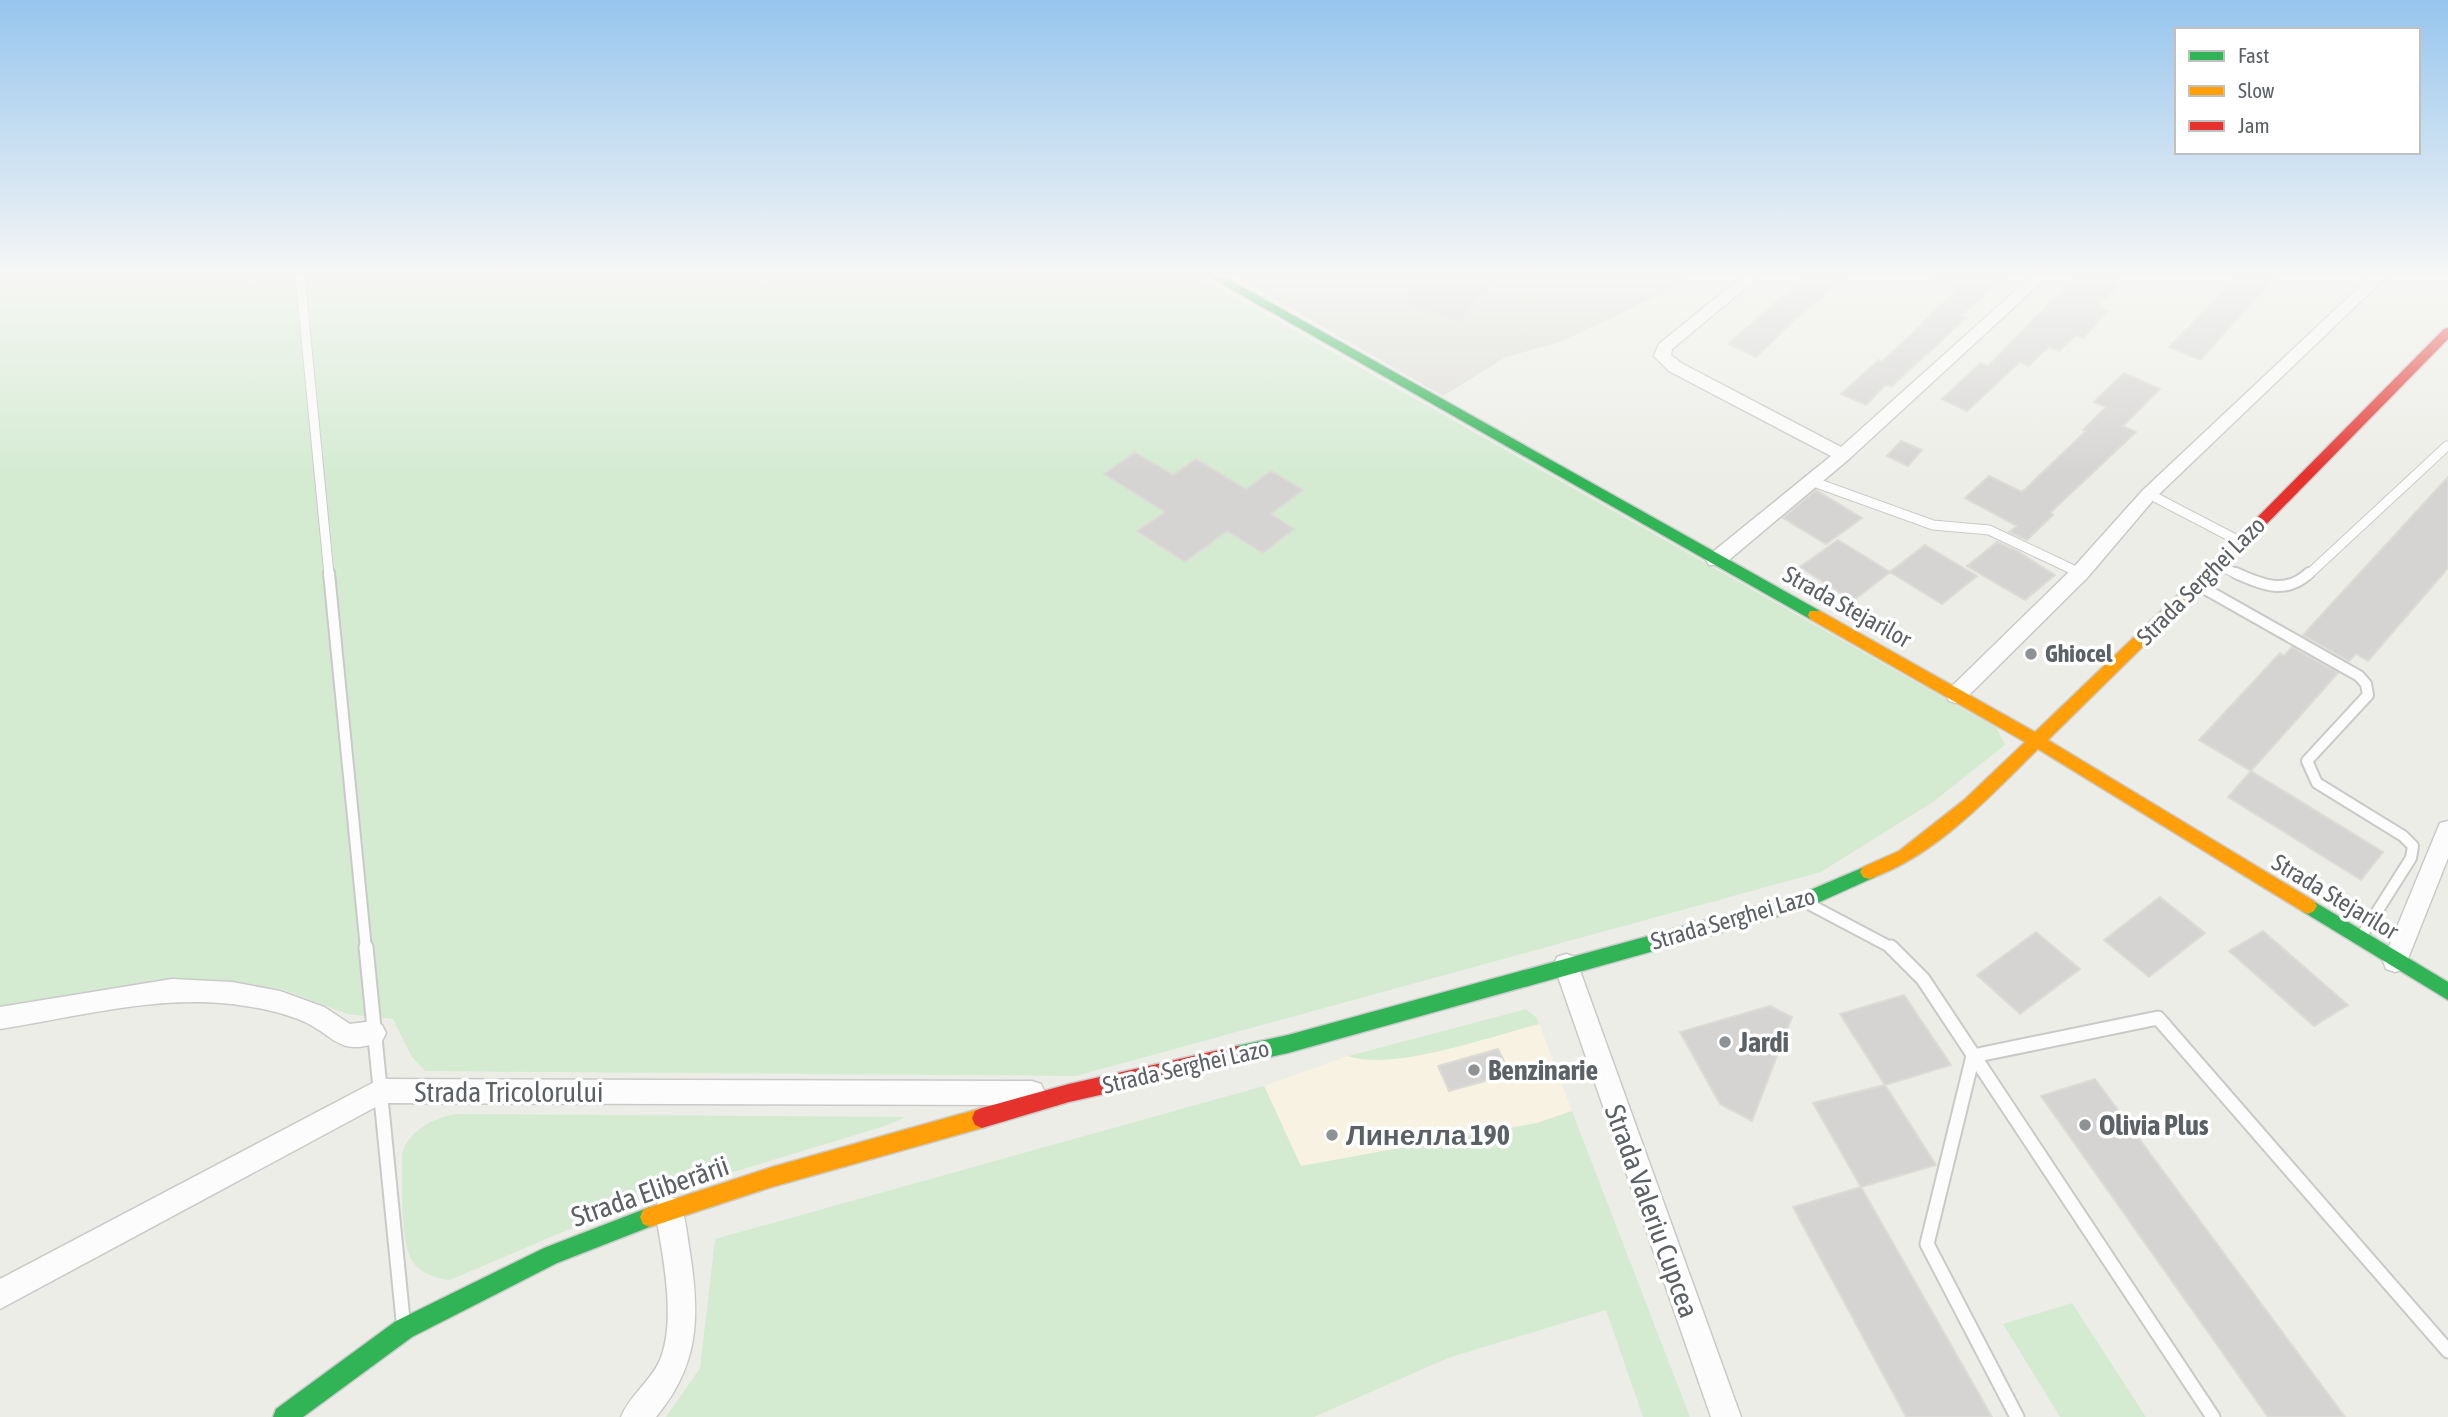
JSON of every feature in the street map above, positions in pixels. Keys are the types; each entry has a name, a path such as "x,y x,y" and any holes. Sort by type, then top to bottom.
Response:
{"street":[{"name":"Strada Stejarilor","path":"1331,342 2037,741 2448,992"},
{"path":"1671,342 1661,351 1666,361 1843,455"},
{"path":"1716,560 1843,455 1968,342"},
{"path":"1956,695 2080,573 2149,494 2310,342"},
{"name":"Strada Serghei Lazo","path":"1069,1093 1288,1044 1804,901 1905,856 1970,805 2037,741 2218,565 2438,342"},
{"path":"2395,961 2448,830"},
{"name":"Strada Valeriu Cupcea","path":"1566,965 1726,1417"},
{"path":"0,1018 172,990 232,993 280,1002 315,1015 346,1035 373,1033"},
{"name":"Strada Tricolorului","path":"0,1295 380,1091 1069,1093"},
{"name":"Strada Eliberării","path":"284,1417 404,1329 551,1255 669,1210 785,1173 1069,1093"},
{"path":"636,1417 659,1391 678,1351 680,1286 669,1210"}],"lane":[{"path":"306,342 404,1329"},
{"path":"2218,565 2259,584 2280,588 2301,582 2447,446"},
{"path":"1811,481 1933,525 1989,530 2080,573"},
{"path":"2149,494 2241,542"},
{"path":"2197,585 2335,661 2359,676 2366,684 2368,695 2307,761 2317,783 2403,836 2413,846 2411,858 2360,939"},
{"path":"1804,901 1894,948 1923,979 2213,1417"},
{"path":"1973,1056 2158,1018 2448,1351"},
{"path":"1973,1056 1927,1244 2017,1417"}],"shaded area":[{"path":"1350,342 1559,342 1506,357 1443,396"},
{"path":"1526,1009 1537,1018 1572,1111 1537,1123 1301,1166 1264,1086 1348,1056"}],"green space":[{"path":"0,342 1315,342 1997,728 2005,745 1933,802 1821,872 1076,1076 425,1071 412,1057 393,1019 347,1014 282,989 177,981 0,1009"},
{"path":"1526,1009 1537,1018 1539,1024 1470,1044 1415,1056 1367,1060 1348,1056"},
{"path":"1264,1086 1301,1166 1537,1123 1572,1111 1690,1417 1643,1417 1606,1310 1448,1358 1314,1417 666,1417 700,1368 715,1239"},
{"path":"454,1114 906,1117 885,1126 631,1203 450,1280 427,1274 417,1267 410,1257 404,1234 402,1154 410,1138 422,1127"},
{"path":"2072,1303 2146,1417 2060,1417 2003,1324"}],"building":[{"path":"1730,342 1771,342 1756,357 1728,344"},
{"path":"1903,342 1940,342 1891,387 1886,384 1866,405 1841,394 1879,360 1882,362"},
{"path":"2011,342 2068,342 2059,351 2049,346 2029,366 2020,362 1967,411 1942,399 1981,363 1988,366"},
{"path":"2174,342 2216,342 2200,360 2169,347"},
{"path":"2124,373 2160,389 2123,426 2136,432 2051,512 2053,515 2027,540 2009,532 2017,526 1965,498 1989,476 2022,492 2086,431 2083,430 2106,407 2094,402"},
{"path":"1901,441 1922,450 1908,466 1887,456"},
{"path":"1135,452 1173,475 1196,459 1246,489 1271,471 1303,490 1271,514 1294,529 1263,553 1227,531 1185,562 1137,531 1165,512 1104,474"},
{"path":"2448,477 2448,568 2368,661 2356,654 2349,661 2303,635"},
{"path":"1816,490 1862,518 1826,544 1783,518"},
{"path":"1838,540 1890,572 1853,601 1800,567"},
{"path":"1997,542 2055,575 2025,600 1967,566"},
{"path":"1925,545 1977,576 1942,604 1890,572"},
{"path":"2292,647 2338,673 2251,771 2199,740 2280,653 2284,656"},
{"path":"2251,771 2383,852 2361,880 2228,797"},
{"path":"2160,897 2205,933 2149,977 2104,940"},
{"path":"2263,931 2348,1005 2314,1026 2229,951"},
{"path":"2036,932 2080,969 2020,1014 1977,975"},
{"path":"1904,995 1951,1065 1885,1085 1840,1014"},
{"path":"1770,1006 1792,1017 1752,1121 1720,1104 1680,1032"},
{"name":"Benzinarie","path":"1498,1049 1510,1074 1449,1091 1438,1066"},
{"path":"2095,1079 2345,1417 2268,1417 2041,1096"},
{"path":"1885,1085 1936,1165 1861,1187 1813,1103"},
{"path":"1861,1187 1992,1417 1906,1417 1793,1207"}],"traffic: fast":[{"path":"1331,342 1815,615"},
{"path":"1237,1055 1288,1044 1804,901 1869,872"},
{"path":"2308,906 2448,992"},
{"path":"284,1417 404,1329 551,1255 650,1217"}],"traffic: slow":[{"path":"1869,872 1905,856 1970,805 2237,546"},
{"path":"1815,615 2037,741 2308,906"},
{"path":"650,1217 772,1177 982,1118"}],"traffic: jam":[{"path":"2237,546 2438,342"},
{"path":"982,1118 1069,1093 1237,1055"}],"place":[{"name":"Ghiocel","path":"2031,654"},
{"name":"Jardi","path":"1725,1042"},
{"name":"Benzinarie","path":"1474,1070"},
{"name":"Olivia Plus","path":"2085,1125"},
{"name":"Линелла 190","path":"1332,1135"}]}
